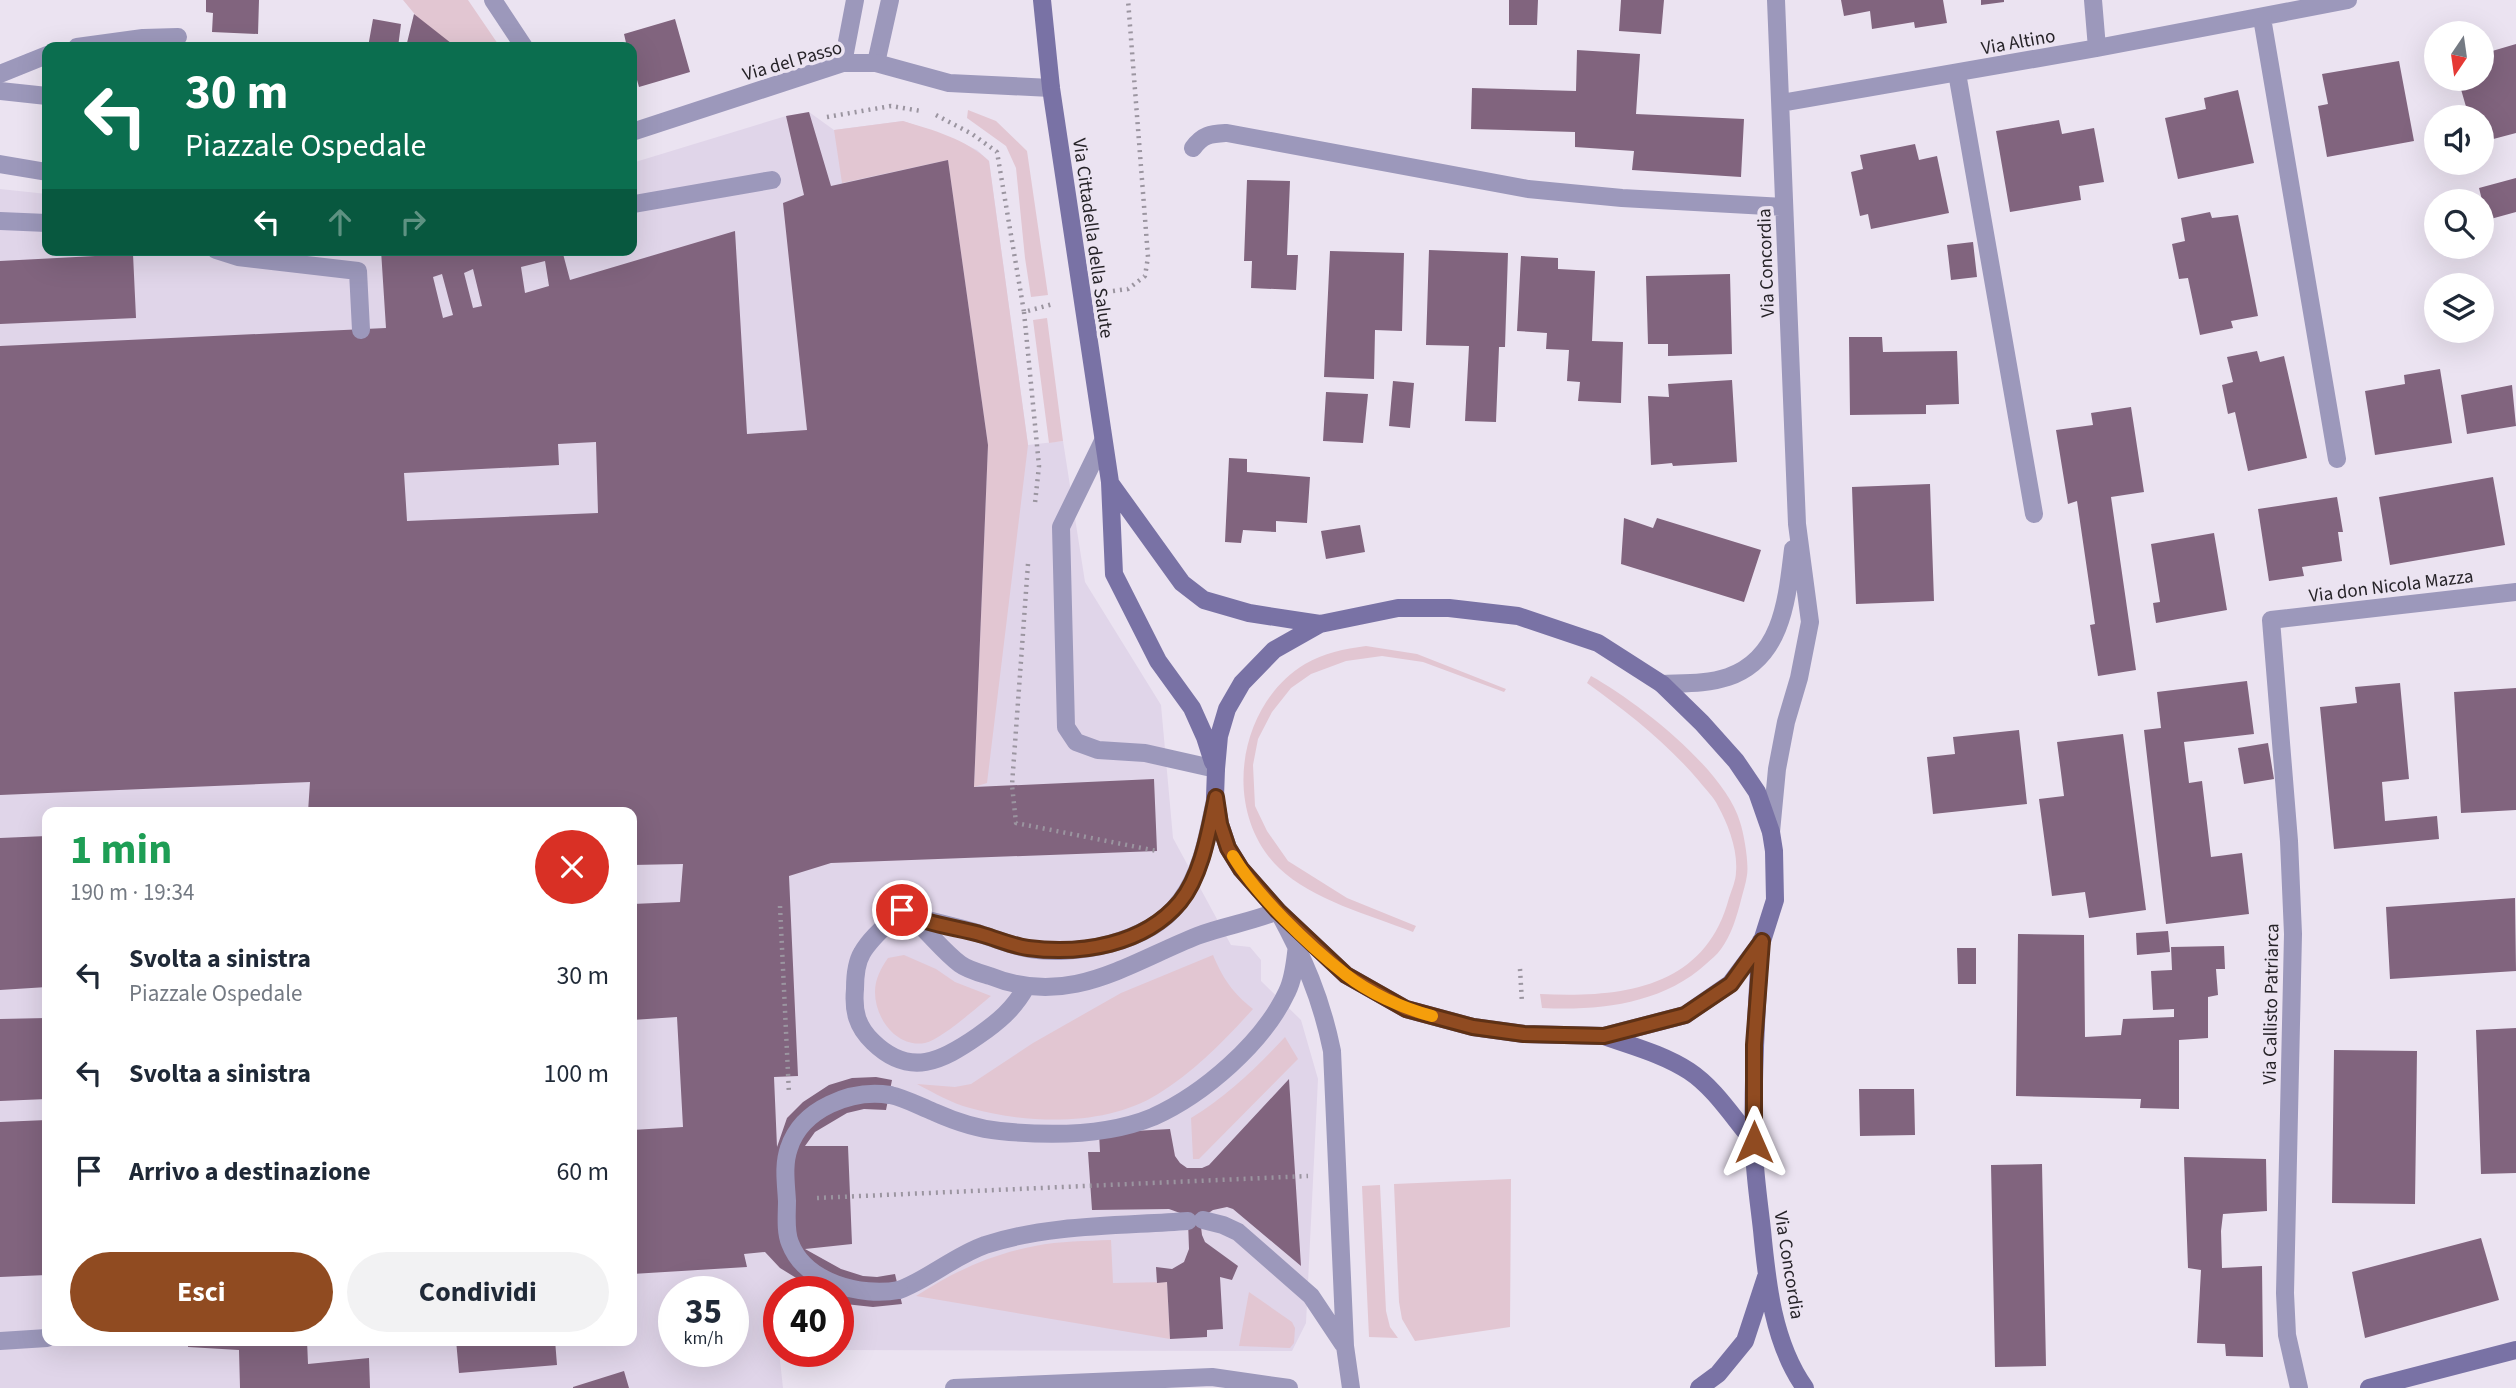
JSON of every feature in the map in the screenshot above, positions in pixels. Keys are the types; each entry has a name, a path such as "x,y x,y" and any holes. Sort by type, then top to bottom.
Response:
{"street":[{"path":"493,0 521,42"},
{"path":"843,62 855,0"},
{"path":"876,63 890,0"},
{"name":"Via Cittadella della Salute","path":"1042,0 1052,88 1110,482 1114,574 1158,661 1192,708 1206,737 1216,769"},
{"name":"Via Concordia","path":"1771,832 1777,769 1786,722 1800,678 1810,622 1797,524 1776,0"},
{"path":"2093,0 2097,48"},
{"name":"Via Altino","path":"1781,103 2097,48 2348,0"},
{"path":"2262,18 2337,458"},
{"path":"114,42 178,37"},
{"path":"0,74 42,56"},
{"name":"Via del Passo","path":"637,130 843,62 876,63 949,83 1052,88"},
{"path":"1957,73 2034,514"},
{"path":"0,91 42,95"},
{"path":"1193,148 1200,137 1227,133 1528,189 1783,208"},
{"path":"0,164 42,171"},
{"path":"637,203 772,180"},
{"path":"0,221 42,223"},
{"path":"235,256 358,271 361,330"},
{"path":"1103,441 1061,527 1066,727 1076,742 1098,750 1145,752 1216,769"},
{"name":"Via Cittadella della Salute","path":"1110,482 1182,583 1204,600 1250,613 1320,624"},
{"name":"Via Concordia","path":"1662,684 1728,677 1747,668 1762,655 1773,641 1781,621 1797,524"},
{"name":"Via don Nicola Mazza","path":"2271,620 2516,592"},
{"path":"1398,608 1449,608 1518,616 1598,643 1662,684 1736,761 1758,792 1771,832 1775,900 1762,941 1731,984 1685,1015 1604,1036 1524,1034 1473,1027 1406,1009 1346,975 1278,911 1241,869 1228,848 1220,824 1216,797 1219,736 1227,709 1242,683 1273,650 1320,624 1398,608"},
{"name":"Via Callisto Patriarca","path":"2271,620 2289,841 2293,934 2285,1293 2291,1364 2299,1388"},
{"path":"911,916 1026,948 1062,951 1107,945 1140,934 1162,919 1181,901 1205,845 1216,797"},
{"path":"1026,987 1020,999 1004,1017 950,1055 932,1062 913,1063 896,1058 878,1048 865,1035 856,1020 856,971 861,953 902,910 961,965 995,979 1026,987 1084,983 1113,974 1196,936 1278,911"},
{"path":"1278,911 1297,945 1324,1012 1332,1051 1345,1346 1351,1388"},
{"name":"Via Concordia","path":"1762,941 1754,1045 1754,1142 1773,1314 1790,1362 1803,1387"},
{"path":"1297,945 1287,991 1253,1042 1210,1082 1152,1117 1115,1128 1079,1132 998,1131 937,1114 890,1095 859,1094 838,1100 808,1119 790,1145 785,1162 789,1241 798,1259 842,1288 881,1293 899,1290 960,1255 1011,1239 1066,1230 1196,1221 1223,1225 1238,1232 1311,1296 1345,1346"},
{"path":"1604,1036 1652,1052 1690,1071 1754,1142"},
{"path":"1699,1388 1718,1374 1745,1341 1767,1274"},
{"path":"0,1341 42,1338"},
{"path":"2369,1388 2516,1350"},
{"path":"954,1388 1212,1382 1289,1388"}],"path":[{"path":"1520,969 1522,1004"},
{"path":"909,1194 1311,1176"}],"shaded area":[{"path":"403,0 468,0 497,42 438,42"},
{"path":"968,110 996,121 1027,151 1048,295 1031,297 1016,168 1006,146 967,118"},
{"path":"809,112 834,130 903,121 977,150 989,161 1028,445 1063,441 1085,582 1161,705 1173,838 1231,945 1250,947 1261,960 1261,981 1301,1020 1318,1079 1306,1323 1292,1351 854,1350 854,1276 763,1276 763,1367 781,1367 783,1388 0,1388 0,189 42,193 42,256 637,256 637,161 786,116"},
{"path":"903,121 960,141 989,161 1028,445 987,783 974,787 988,445 948,160 842,183 834,130"},
{"path":"1047,318 1063,441 1049,443 1033,320"},
{"path":"1366,646 1417,654 1506,689 1504,692 1423,662 1382,656 1346,661 1311,674 1291,688 1272,712 1258,739 1253,765 1255,806 1267,831 1288,861 1347,898 1416,926 1413,932 1325,898 1292,879 1279,868 1261,845 1249,818 1244,790 1245,760 1252,732 1264,705 1282,682 1319,657"},
{"path":"1591,676 1632,702 1678,739 1717,781 1740,822 1746,848 1747,875 1736,919 1725,944 1689,977 1670,988 1629,1002 1585,1008 1542,1008 1540,994 1570,995 1629,989 1656,982 1680,969 1701,952 1717,928 1736,875 1732,838 1714,799 1660,740 1587,683"},
{"path":"904,955 936,969 955,982 991,996 940,1036 925,1043 905,1041 883,1021 875,992 879,974 888,958"},
{"path":"1213,955 1229,985 1253,1009 1197,1065 1172,1085 1137,1105 1091,1117 1016,1117 963,1106 917,1084 955,1087 971,1084 1033,1043 1121,993"},
{"path":"1285,1037 1298,1059 1199,1159 1193,1159 1191,1118 1241,1081"},
{"path":"1511,1179 1510,1327 1415,1341 1402,1319 1399,1302 1394,1184"},
{"path":"1380,1185 1386,1311 1390,1327 1398,1338 1369,1337 1362,1186"},
{"path":"1111,1240 1113,1283 1167,1282 1170,1339 916,1296 958,1272 1003,1254 1054,1243"},
{"path":"1249,1292 1292,1322 1295,1328 1294,1343 1290,1348 1239,1346"}],"building":[{"path":"206,0 259,0 258,34 212,32 213,13 206,12"},
{"path":"1509,0 1538,0 1537,25 1509,25"},
{"path":"1621,0 1664,0 1661,34 1619,31"},
{"path":"1841,0 1943,0 1947,23 1915,28 1914,22 1872,29 1870,11 1844,16"},
{"path":"1981,0 2004,0 2004,2 1981,5"},
{"path":"414,14 450,42 407,42"},
{"path":"373,19 401,24 399,42 369,42"},
{"path":"675,19 690,72 639,87 637,42 626,42 624,34"},
{"path":"2516,44 2516,133 2494,139 2494,105 2466,105 2461,91 2494,91 2494,50"},
{"path":"1577,50 1640,54 1636,114 1744,119 1741,177 1632,170 1634,151 1575,147 1575,132 1471,129 1472,88 1576,91"},
{"path":"2399,61 2414,141 2327,157 2318,106 2328,104 2322,74"},
{"path":"2238,90 2254,163 2178,179 2165,118 2206,109 2204,98"},
{"path":"809,112 831,186 948,160 988,445 974,787 1154,779 1157,851 831,863 789,876 798,1076 774,1077 777,1147 787,1118 803,1102 829,1085 852,1078 876,1077 892,1080 886,1110 864,1109 847,1113 815,1132 805,1146 848,1146 852,1244 805,1249 841,1269 863,1276 895,1274 902,1304 873,1307 854,1305 854,1276 793,1276 780,1268 765,1252 744,1254 747,1267 637,1274 637,1130 683,1127 677,1017 637,1020 637,904 680,902 683,864 637,865 637,807 308,807 310,782 0,795 0,346 386,328 381,256 564,256 570,280 735,231 747,434 807,430 783,203 804,195 786,116","holes":["545,261 549,286 525,293 521,267","473,269 482,306 473,308 464,273","442,274 453,315 443,318 433,277","596,442 598,513 407,521 404,473 559,465 558,444"]},
{"path":"2059,120 2062,134 2094,128 2104,182 2079,186 2081,200 2010,212 1996,131"},
{"path":"1915,144 1919,160 1937,156 1949,213 1871,229 1868,214 1860,216 1851,172 1863,169 1860,155"},
{"path":"2516,178 2516,212 2494,218 2494,189 2479,188"},
{"path":"1247,180 1290,181 1287,255 1298,255 1296,290 1251,288 1252,261 1244,261"},
{"path":"2210,212 2212,218 2238,215 2258,316 2231,321 2233,328 2200,335 2188,278 2179,279 2172,244 2185,241 2181,218"},
{"path":"1973,242 1977,277 1951,280 1947,245"},
{"path":"1429,250 1508,253 1505,347 1499,347 1496,422 1465,421 1469,346 1426,345"},
{"path":"1330,251 1404,253 1402,331 1375,330 1374,379 1324,377"},
{"path":"133,256 136,318 0,324 0,261"},
{"path":"1521,256 1558,258 1558,269 1595,271 1592,341 1623,342 1621,403 1578,401 1580,382 1567,381 1569,350 1546,349 1547,333 1517,331"},
{"path":"1730,274 1732,354 1668,356 1668,344 1648,344 1646,276"},
{"path":"1849,337 1882,337 1883,352 1957,351 1959,404 1926,405 1926,414 1850,415"},
{"path":"2257,351 2260,362 2284,356 2307,458 2248,471 2235,412 2228,414 2222,385 2233,382 2227,357"},
{"path":"2440,369 2452,443 2375,455 2365,391 2405,384 2404,375"},
{"path":"1732,380 1737,462 1651,465 1648,396 1669,397 1668,384"},
{"path":"1393,381 1414,383 1410,428 1389,426"},
{"path":"2512,385 2516,426 2467,434 2461,395"},
{"path":"1326,392 1368,394 1363,443 1323,441"},
{"path":"2131,407 2144,492 2111,497 2136,670 2098,676 2090,625 2095,624 2077,501 2068,504 2056,430 2093,425 2091,413"},
{"path":"1229,458 1247,459 1247,472 1310,477 1307,523 1276,521 1276,532 1243,530 1241,543 1225,542"},
{"path":"2493,477 2505,545 2390,565 2379,497"},
{"path":"1930,484 1934,601 1856,604 1852,487"},
{"path":"2337,497 2343,532 2338,532 2342,561 2302,567 2304,576 2269,581 2258,509"},
{"path":"1624,518 1653,528 1657,518 1761,550 1744,602 1621,564"},
{"path":"1360,525 1365,552 1326,559 1321,531"},
{"path":"2214,533 2227,610 2156,623 2153,603 2160,602 2151,544"},
{"path":"2247,681 2254,734 2184,742 2189,783 2202,781 2211,857 2242,853 2249,914 2166,924 2144,730 2161,728 2157,692"},
{"path":"2400,683 2409,779 2382,782 2385,821 2437,816 2439,839 2334,849 2320,707 2357,703 2355,687"},
{"path":"2516,688 2516,810 2461,813 2454,692"},
{"path":"2019,730 2027,804 1933,814 1927,757 1955,754 1953,737"},
{"path":"2123,734 2146,910 2089,918 2085,892 2052,896 2039,799 2064,796 2057,742"},
{"path":"2268,743 2274,779 2244,784 2238,748"},
{"path":"42,836 42,987 0,990 0,838"},
{"path":"2515,898 2516,971 2390,979 2386,907"},
{"path":"2168,931 2170,952 2137,955 2136,933"},
{"path":"2018,934 2084,935 2085,1037 2121,1035 2123,1019 2174,1017 2174,1009 2153,1010 2151,971 2172,970 2171,947 2224,946 2225,969 2216,969 2218,995 2208,997 2208,1038 2179,1040 2179,1109 2140,1108 2141,1099 2016,1096"},
{"path":"1957,948 1976,948 1976,984 1958,984"},
{"path":"42,1018 42,1099 0,1101 0,1019"},
{"path":"2516,1028 2516,1173 2481,1174 2476,1030"},
{"path":"2334,1050 2417,1051 2415,1204 2332,1203"},
{"path":"1289,1079 1301,1266 1233,1209 1227,1207 1213,1210 1207,1214 1201,1227 1205,1242 1238,1266 1232,1280 1220,1277 1223,1329 1207,1330 1207,1337 1170,1339 1167,1282 1157,1283 1156,1267 1172,1269 1184,1262 1189,1249 1188,1221 1180,1213 1169,1209 1092,1210 1088,1152 1100,1152 1099,1133 1170,1129 1175,1156 1180,1163 1187,1168 1202,1168 1209,1165"},
{"path":"1859,1089 1914,1089 1915,1135 1860,1136"},
{"path":"42,1120 42,1275 0,1277 0,1122"},
{"path":"2184,1157 2266,1159 2267,1211 2223,1214 2221,1231 2222,1268 2262,1266 2263,1357 2226,1356 2225,1344 2197,1343 2201,1270 2188,1268"},
{"path":"2042,1164 2046,1366 1995,1367 1991,1165"},
{"path":"2481,1238 2499,1300 2365,1338 2352,1272"},
{"path":"307,1346 308,1364 369,1358 370,1388 240,1388 239,1350 188,1347"},
{"path":"457,1346 555,1346 557,1365 459,1373"},
{"path":"624,1371 629,1388 573,1388 573,1387"}],"slow traffic":[{"path":"1233,856 1278,911 1346,975 1406,1009 1432,1016"}],"route":[{"path":"902,910 911,916 1026,948 1062,951 1107,945 1140,934 1162,919 1181,901 1205,845 1216,797 1220,824 1228,848 1241,869 1278,911 1346,975 1406,1009 1473,1027 1524,1034 1604,1036 1685,1015 1731,984 1762,941 1754,1045 1754,1142"}]}
